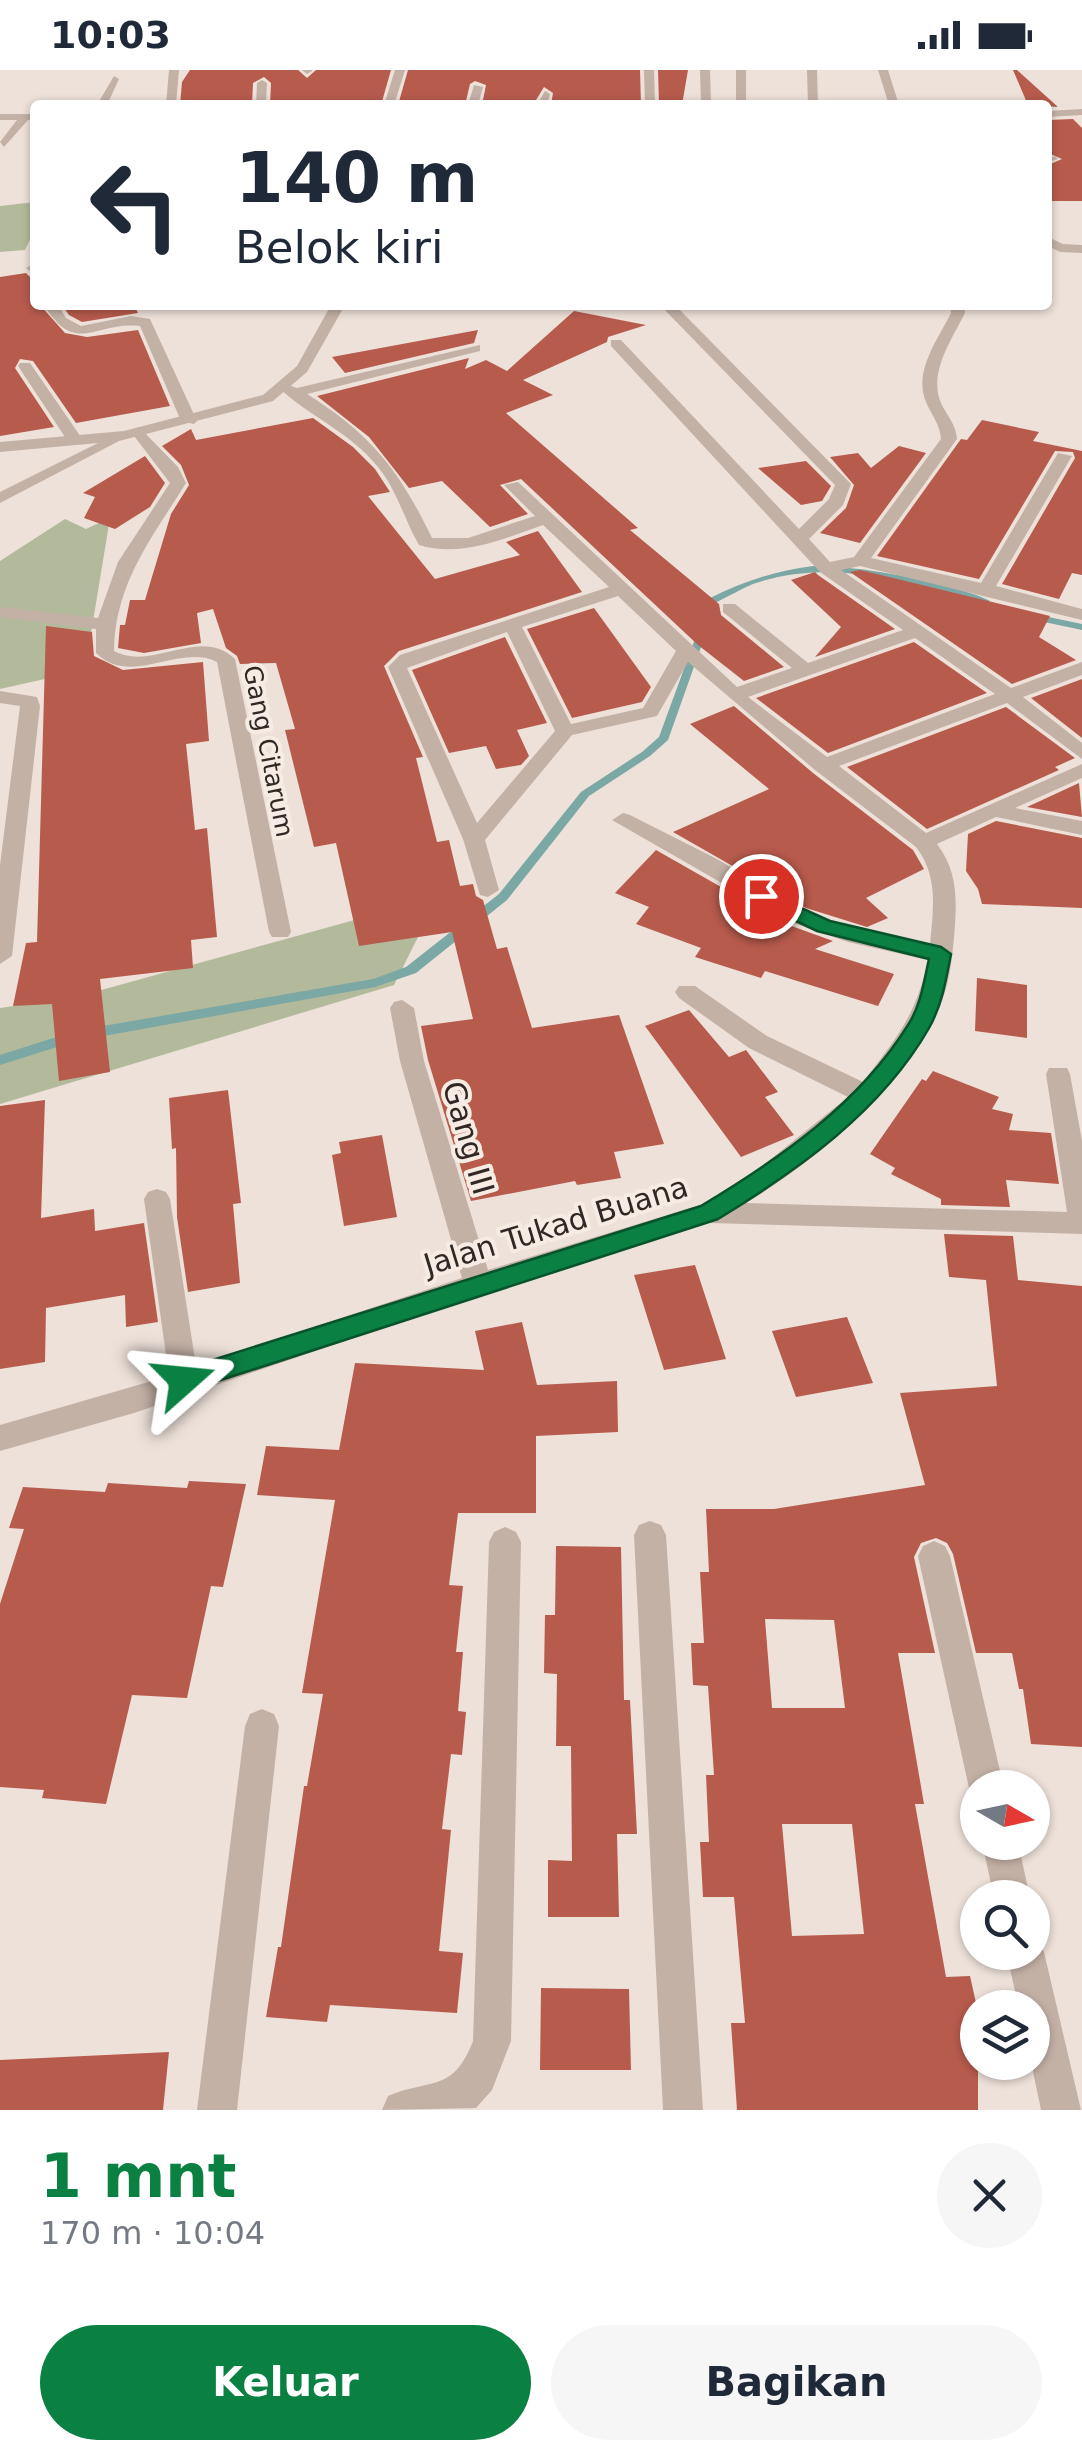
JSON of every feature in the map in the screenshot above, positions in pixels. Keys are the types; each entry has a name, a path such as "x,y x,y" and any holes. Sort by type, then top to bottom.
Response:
{"street":[{"path":"171,100 174,70"},
{"path":"391,100 400,70"},
{"path":"649,70 650,100"},
{"path":"705,70 706,100"},
{"path":"741,70 741,100"},
{"path":"812,70 813,100"},
{"path":"883,70 892,100"},
{"path":"104,100 114,79"},
{"path":"261,100 262,83"},
{"path":"474,100 478,87"},
{"path":"1052,114 1082,112"},
{"path":"0,117 30,117"},
{"path":"4,144 30,117"},
{"path":"1052,244 1082,249"},
{"path":"54,310 61,325 76,331 135,320 146,322 189,422"},
{"path":"291,391 336,310"},
{"path":"672,310 843,484 837,501 798,540"},
{"path":"860,561 946,446 948,426 931,400 930,382 958,310"},
{"path":"616,343 830,571 1009,696 1082,753"},
{"path":"0,447 131,434 189,422 291,391 475,348"},
{"path":"25,366 74,440"},
{"path":"291,391 333,418 376,456 394,478 425,541 450,548 546,518"},
{"path":"0,498 131,434"},
{"path":"0,612 103,624 132,548 178,483 131,434"},
{"path":"40,443 64,452 64,466"},
{"path":"986,589 1064,456"},
{"name":"Jalan Tukad Buana","path":"0,1438 134,1400 478,1284 709,1213 760,1182 867,1095 919,1026 932,996 941,954 946,892 937,858 924,842 734,695 512,486"},
{"path":"830,571 860,561 1082,615"},
{"path":"488,890 474,839 397,666 407,659 624,588"},
{"path":"729,608 805,670"},
{"name":"Gang Citarum","path":"103,624 105,653 114,660 211,652 226,660 280,932"},
{"path":"512,626 565,730"},
{"path":"734,695 914,632"},
{"path":"474,839 520,790 565,730 650,712 689,655"},
{"path":"822,766 1082,668"},
{"path":"0,697 30,701 0,956"},
{"path":"924,842 1082,770"},
{"path":"996,811 1082,828"},
{"path":"623,820 710,864 796,916 848,934 941,954"},
{"path":"687,992 758,1042 867,1095"},
{"name":"Gang III","path":"402,1008 412,1061 478,1284"},
{"path":"709,1213 1082,1221 1058,1074"},
{"path":"157,1199 184,1380"},
{"path":"650,1535 683,2110"},
{"path":"402,2110 442,2103 463,2094 479,2080 492,2041 505,1542"},
{"path":"934,1556 983,1770"},
{"path":"217,2110 262,1726"},
{"path":"1029,1970 1061,2110"}],"green space":[{"path":"30,203 30,240 25,250 0,252 0,206"},
{"path":"110,518 85,670 0,689 0,561 65,519 86,529"},
{"path":"438,897 394,985 0,1104 0,1008 76,997"}],"building":[{"path":"190,70 298,70 307,78 316,70 391,70 382,100 270,100 271,83 264,77 253,83 252,100 180,100 182,82"},
{"path":"408,70 640,70 641,100 552,100 553,93 544,87 536,100 483,100 486,85 475,81 470,84 466,100 399,100"},
{"path":"658,70 688,70 683,100 659,100"},
{"path":"1013,70 1050,100 1026,100"},
{"path":"1073,119 1082,128 1082,201 1052,201 1052,163 1062,159 1052,155 1052,120"},
{"path":"26,273 30,277 30,310 44,310 65,333 87,337 138,330 170,406 76,423 33,361 20,359 15,368 54,427 0,436 0,277"},
{"path":"66,310 138,313 82,322"},
{"path":"574,311 646,325 608,337 607,342 523,380 553,395 506,413 638,528 630,530 719,604 721,615 784,667 744,681 698,645 521,479 500,485 528,514 490,527 442,481 409,488 369,437 317,396 469,358 465,369 486,360 507,371"},
{"path":"478,330 474,343 345,373 332,357"},
{"path":"313,418 353,447 375,469 390,492 368,496 435,579 520,555 506,542 538,531 582,592 399,651 384,666 423,757 416,758 437,842 449,840 460,886 473,884 476,896 483,900 497,949 507,947 532,1028 619,1015 664,1144 614,1152 621,1178 577,1185 575,1181 471,1201 421,1026 473,1019 452,932 359,946 336,843 314,847 285,730 295,729 276,663 240,664 237,656 226,648 213,609 197,613 201,643 144,653 118,648 120,625 125,625 130,600 145,600 171,514 189,485 181,465 162,446 191,429 196,440"},
{"path":"982,420 1039,432 1033,441 1082,451 1082,575 1072,573 1059,599 1002,584 1075,458 1073,452 1055,451 979,579 877,556 961,439 967,440"},
{"path":"899,446 926,453 860,543 820,533 846,508 854,485 830,457 858,453 871,468"},
{"path":"145,456 165,483 150,507 115,529 84,518 95,497 83,493"},
{"path":"806,461 831,486 822,501 801,505 758,468"},
{"path":"860,570 1050,616 1039,637 1076,660 1012,684 850,572"},
{"path":"815,572 895,629 815,657 841,627 791,580"},
{"path":"594,608 651,687 642,702 572,718 527,629"},
{"path":"46,626 92,632 94,656 123,670 203,662 209,741 186,744 195,830 207,828 217,937 191,940 193,968 100,979 110,1072 59,1081 52,1004 13,1006 26,943 37,942"},
{"path":"505,637 547,723 517,730 529,756 521,765 496,769 486,746 449,753 412,670"},
{"path":"914,642 987,693 828,753 756,698"},
{"path":"1082,679 1082,738 1031,698"},
{"path":"734,706 913,850 924,869 866,898 888,918 867,927 806,908 673,832 769,789 690,724"},
{"path":"1006,707 1075,758 1055,767 1059,770 927,829 847,767"},
{"path":"1079,783 1082,817 1027,807"},
{"path":"996,821 1082,838 1082,908 982,904 966,871 968,834"},
{"path":"656,850 786,924 833,941 815,949 894,974 878,1006 765,971 761,978 695,957 701,948 636,924 649,907 615,893"},
{"path":"977,978 1027,985 1027,1038 975,1031"},
{"path":"689,1010 729,1057 746,1050 778,1092 765,1097 794,1135 741,1157 645,1026"},
{"path":"933,1071 999,1097 992,1109 1013,1114 1009,1130 1051,1133 1059,1184 1006,1180 1010,1207 941,1205 941,1199 891,1174 895,1168 870,1154 922,1079 926,1081"},
{"path":"228,1090 241,1203 233,1204 240,1283 188,1292 177,1217 176,1148 172,1149 169,1098"},
{"path":"45,1100 41,1218 94,1209 95,1231 144,1223 158,1322 126,1327 125,1295 46,1308 45,1362 0,1369 0,1106"},
{"path":"382,1135 397,1217 344,1226 332,1155 341,1153 339,1142"},
{"path":"944,1234 1013,1236 1018,1280 1082,1286 1082,1747 1031,1744 1023,1689 1019,1689 1012,1653 976,1653 953,1554 947,1543 936,1538 921,1543 914,1557 935,1653 898,1653 924,1804 915,1804 946,1977 970,1976 973,1990 960,1990 960,2080 978,2080 978,2110 737,2110 731,2023 745,2023 734,1897 703,1897 700,1842 709,1842 706,1775 714,1775 708,1686 693,1685 691,1643 704,1643 700,1572 709,1572 706,1509 774,1509 925,1485 900,1393 997,1386 986,1280 949,1277","holes":["765,1619 834,1620 845,1708 772,1708","782,1824 852,1824 864,1934 792,1936"]},
{"path":"695,1265 726,1359 664,1370 634,1275"},
{"path":"847,1317 873,1383 796,1397 772,1331"},
{"path":"522,1322 537,1385 617,1381 618,1432 536,1436 536,1513 458,1513 449,1585 463,1586 456,1652 463,1652 458,1711 466,1712 462,1755 451,1754 442,1829 451,1830 439,1951 463,1953 457,2013 330,2005 327,2022 266,2017 323,1694 302,1693 335,1500 257,1495 266,1446 339,1450 355,1363 484,1370 475,1331"},
{"path":"189,1481 246,1484 223,1587 211,1586 187,1698 132,1695 106,1804 42,1798 44,1790 0,1787 0,1604 24,1529 9,1528 23,1487 105,1492 108,1483 187,1488"},
{"path":"556,1546 621,1547 624,1700 630,1700 637,1834 617,1834 619,1917 548,1917 548,1860 572,1861 571,1746 556,1746 557,1674 544,1673 545,1615 555,1615"},
{"path":"541,1988 629,1989 631,2070 540,2070"},
{"path":"169,2052 163,2110 0,2110 0,2060"}],"waterway":[{"path":"0,1060 75,1036 375,983 411,970 503,897 585,794 664,738 713,600 746,583 779,573 848,569 917,581 985,601"},
{"path":"1034,617 1082,627"}],"route":[{"path":"184,1380 709,1213 760,1182 818,1137 867,1095 919,1026 932,996 941,954 848,934 796,916 761,896"}]}
